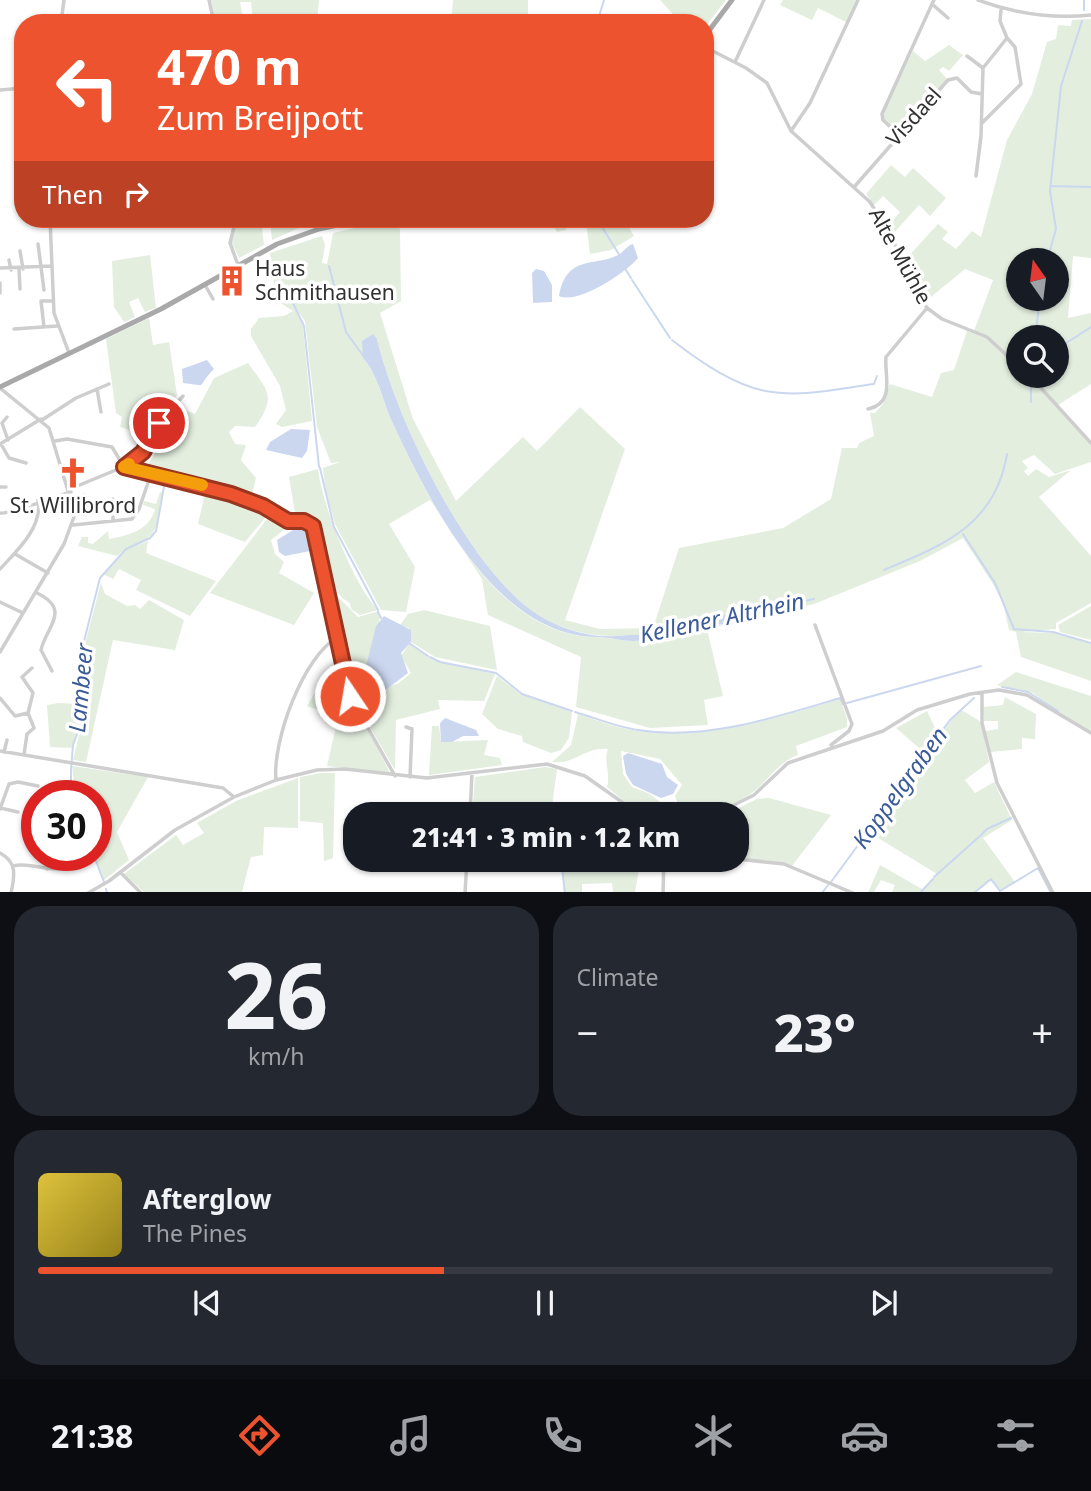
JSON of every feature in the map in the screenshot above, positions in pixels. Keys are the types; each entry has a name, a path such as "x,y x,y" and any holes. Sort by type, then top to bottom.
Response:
{"main road":[{"path":"714,24 732,0"},
{"path":"1,386 205,284 251,257 307,233 327,228"}],"street":[{"path":"734,62 764,0"},
{"path":"791,131 810,103 858,0"},
{"path":"978,0 1001,10 1091,15"},
{"path":"899,135 883,120 882,114 933,2 948,18"},
{"path":"982,123 1021,84 1015,47 1007,38 1000,21 1001,10"},
{"path":"976,176 982,123 983,68 1007,38"},
{"name":"Alte Mühle","path":"714,52 758,76 772,90 779,112 791,131 870,202 893,239 899,257 927,308 942,319 987,337 1006,355"},
{"path":"967,56 983,68"},
{"name":"Visdael","path":"855,186 948,80 957,78 971,92 982,94"},
{"path":"50,228 53,301 57,326 69,353"},
{"path":"234,228 230,243 238,265"},
{"path":"38,244 44,290"},
{"path":"20,251 20,289"},
{"path":"9,260 10,270"},
{"path":"0,270 52,266"},
{"path":"0,283 0,293"},
{"path":"205,284 213,299"},
{"path":"44,327 41,301 53,301"},
{"path":"868,409 877,406 885,398 889,381 886,357 927,308"},
{"path":"14,329 57,326"},
{"path":"26,463 9,458 0,444 109,384"},
{"path":"0,652 37,593 73,525 73,499 54,441 41,420 1,386"},
{"path":"1040,388 1091,443"},
{"path":"97,389 101,412"},
{"path":"0,513 7,514 38,500 70,491 124,467 143,452 159,423 183,396"},
{"path":"7,417 1,424 9,440"},
{"path":"54,441 66,439 112,447 124,467 231,494 263,506 288,521 310,524 317,535 350,696 374,734 395,776"},
{"path":"73,525 126,522 137,514 151,474"},
{"path":"0,487 6,487"},
{"path":"73,499 84,495"},
{"path":"113,499 114,522"},
{"path":"0,569 15,554 38,519 38,500"},
{"path":"15,554 48,573"},
{"path":"37,593 46,597 54,609 54,626 41,650 52,671"},
{"path":"0,602 24,613"},
{"path":"815,625 852,724 849,732 826,748"},
{"path":"276,780 275,760 293,701 318,655 338,637"},
{"path":"23,755 26,741 34,728 28,713 33,693 22,677 32,668"},
{"path":"740,802 754,795 788,762 883,731 934,704 982,692 1013,691 1027,695 1091,733"},
{"path":"982,692 982,723 996,779 1012,817 1053,892"},
{"path":"0,699 15,716 28,713"},
{"path":"406,727 412,729 410,777"},
{"path":"7,740 2,752 223,788 234,797"},
{"path":"88,892 120,872 167,836 234,797 276,780 328,769 410,777 472,773 520,765 555,766 585,776 622,802"},
{"path":"471,802 472,773"},
{"path":"18,812 0,809 9,784 21,782"},
{"path":"0,853 13,866 12,892"},
{"path":"749,860 784,864 853,892"},
{"path":"13,866 21,863"},
{"path":"120,872 141,892"},
{"path":"466,872 466,892"},
{"path":"663,892 664,872"}],"green space":[{"path":"211,0 319,0 318,14 252,14 251,2 240,2 242,14 213,14"},
{"path":"453,0 528,0 528,14 452,14"},
{"path":"660,0 726,0 714,15 673,14"},
{"path":"783,0 856,0 846,22 818,8 812,20 780,5"},
{"path":"1091,19 1091,258 1073,256 1069,306 1069,248 1006,248 1006,312 1068,312 1068,318 1091,313 1091,384 1058,405 1042,388 1069,388 1069,325 1006,325 1006,354 988,337 974,331 993,280 965,269 926,301 904,261 938,224 948,232 942,239 956,249 972,231 981,237 1007,140 1032,94 1047,42 1056,39 1058,25 1071,26 1072,20"},
{"path":"949,45 963,55 949,71 943,67 939,70 947,79 901,131 897,131 884,119 883,114 913,51 925,61"},
{"path":"891,165 905,177 913,168 946,198 930,216 919,205 892,235 887,228 900,212 883,196 874,205 866,194"},
{"path":"235,228 262,228 264,245 239,258 231,241"},
{"path":"271,228 299,228 272,240"},
{"path":"355,228 399,228 401,301 380,313 413,419 456,501 523,437 537,451 580,407 625,449 565,620 600,629 653,628 679,548 783,528 831,499 842,448 857,448 859,443 874,436 870,413 875,413 883,404 890,384 932,397 941,373 954,370 967,331 986,338 1006,356 1006,388 1040,388 1091,443 1091,462 1055,474 1034,455 1022,461 1028,468 1024,471 1028,476 1036,469 1049,477 1071,470 1039,497 1091,556 1091,603 1056,623 1056,629 1021,632 1053,633 1091,643 1091,681 1021,657 1016,632 1009,630 1003,603 963,538 920,561 814,604 745,620 770,613 767,607 762,606 704,620 684,630 740,621 707,629 723,696 704,700 708,725 650,728 576,707 581,657 488,615 482,579 452,534 497,590 527,615 559,631 631,641 652,637 582,633 557,625 521,602 493,573 466,537 420,453 386,372 377,339 363,351 363,358 373,374 409,457 445,522 430,500 389,524 415,567 406,612 381,610 335,524 329,503 323,468 340,462 331,463 317,427 305,321 297,310 303,327 312,421 282,427 276,424 286,410 280,386 251,336 251,329 259,318 284,316 293,311 276,300 270,253 322,236 325,245 322,263 327,264 333,233"},
{"path":"555,228 566,228 566,230 557,232"},
{"path":"587,228 629,228 634,236 611,250 590,254"},
{"path":"150,255 156,308 145,312 138,298 129,302 135,317 124,322 114,307 112,261"},
{"path":"149,318 153,345 169,342 177,395 154,429 142,427 139,433 120,427 122,417 116,413 106,339"},
{"path":"248,363 265,387 268,401 255,427 235,426 229,432 235,444 246,445 241,460 256,478 251,499 152,472 153,466 148,464 156,452 148,448 163,420 176,406 195,414 214,378"},
{"path":"318,469 340,543 368,598 378,610 360,615 351,609 350,603 339,594 332,582 316,531 308,523 296,519 289,477"},
{"path":"206,489 269,513 245,542 198,524"},
{"path":"160,492 163,493 157,525 146,539 117,556 78,546 82,537 88,537 88,543 93,544 108,531 109,539 137,531 148,522 155,509 143,505 144,501 156,504"},
{"path":"271,514 289,526 271,540 275,554 284,562 279,573 314,593 294,625 210,593"},
{"path":"148,541 146,553 216,581 190,616 136,590 141,580 119,569 113,579 103,574 127,549"},
{"path":"101,583 105,594 127,606 135,605 140,609 149,600 184,620 175,650 113,640 86,762 73,760 83,719 82,655"},
{"path":"330,589 358,617 379,611 380,618 359,695 368,711 375,713 388,687 399,683 411,673 401,656 409,644 433,660 495,674 484,701 438,700 440,709 396,720 395,770 353,698"},
{"path":"1091,606 1091,640 1060,632 1058,625"},
{"path":"424,610 490,626 497,670 435,657 411,642 409,628 400,625 408,614"},
{"path":"341,657 347,688 390,773 327,766 336,726 325,723 328,713 307,706 323,679 329,681 334,704 340,694 334,659"},
{"path":"1016,672 1091,696 1091,731 1061,715 1033,693 997,685"},
{"path":"497,676 520,694 572,712 569,738 561,750 551,753 523,742 522,736 498,729 482,714"},
{"path":"1005,697 1036,714 1035,739 1022,738 1022,749 990,752 985,731 998,729 998,721 984,721 983,707 1003,705"},
{"path":"840,699 847,718 847,727 796,746 798,755 737,802 677,802 675,796 682,785 660,759 621,751 623,774 632,787 648,793 660,802 626,802 607,787 608,749 592,751 567,761 552,762 571,745 578,714 628,729 670,733 720,729"},
{"path":"80,704 80,724 73,748 50,747 47,705"},
{"path":"960,709 981,722 989,762 965,780 975,793 994,782 1012,820 983,838 1015,882 1000,891 991,879 974,892 892,892 895,885 881,880 874,892 868,892 880,865 922,889 937,874 870,833 926,754 896,728 927,711 939,736"},
{"path":"432,726 439,726 441,742 488,740 484,755 500,758 502,765 429,775"},
{"path":"72,766 148,777 117,832 129,860 104,880 100,871 112,871 112,780 74,780"},
{"path":"545,767 557,769 553,802 473,802 475,777"},
{"path":"335,773 333,858 324,861 323,823 300,821 300,777"},
{"path":"298,778 298,828 264,827 263,855 251,857 242,892 144,892 124,874 176,835 183,845 204,833 197,823 236,801"},
{"path":"769,798 831,815 792,866 749,860 749,803"},
{"path":"562,872 639,872 635,892 613,892 612,883 582,884 582,892 564,892"}],"water":[{"path":"633,244 638,258 623,272 589,292 567,298 559,296 568,273 575,268 611,258"},
{"path":"536,269 544,271 552,285 552,302 533,303 532,273"},
{"path":"373,334 401,411 420,453 466,537 493,573 521,602 557,625 599,636 653,637 631,641 560,631 527,614 498,590 471,560 448,527 409,458 373,373 363,358 362,341"},
{"path":"207,360 214,369 202,385 183,383 182,369"},
{"path":"291,429 310,430 307,451 302,458 266,450 270,442"},
{"path":"298,527 304,529 310,551 285,556 279,552 277,540"},
{"path":"763,605 772,610 742,621 683,630 704,620"},
{"path":"384,616 411,630 411,642 401,653 408,673 383,692 375,713 372,713 359,695 376,626"},
{"path":"445,718 476,730 479,736 463,736 452,742 441,742 440,723"},
{"path":"628,753 662,764 667,777 678,785 673,794 661,798 633,785 626,774 623,756"}],"waterway":[{"path":"600,14 604,0"},
{"name":"Kellener Altrhein","path":"1084,0 1084,10"},
{"name":"Kellener Altrhein","path":"1051,248 1056,229 1050,191 1061,86 1082,21"},
{"path":"1051,186 1091,187"},
{"path":"603,228 620,256"},
{"name":"Kellener Altrhein","path":"329,266 346,332 364,357"},
{"path":"626,270 631,278"},
{"path":"632,280 670,338"},
{"path":"319,467 304,326 290,297 296,293 321,297"},
{"path":"323,297 336,297"},
{"name":"Kellener Altrhein","path":"1037,325 1038,312"},
{"path":"1069,341 1091,327"},
{"path":"672,340 706,365 732,379 772,392 810,393 874,384 877,376"},
{"name":"Kellener Altrhein","path":"1031,388 1031,402"},
{"name":"Kellener Altrhein","path":"884,570 946,541 978,516 1001,479 1007,454"},
{"path":"320,468 334,527 378,610"},
{"name":"Lambeer","path":"71,780 73,745 81,724 80,657 100,578 126,549 150,538 156,531 165,481"},
{"path":"963,534 995,583 1014,629 1053,632 1091,643"},
{"name":"Kellener Altrhein","path":"772,608 814,599"},
{"path":"378,612 381,618"},
{"name":"Kellener Altrhein","path":"652,636 684,629"},
{"path":"409,643 428,656"},
{"path":"430,657 440,662 496,673 522,694 572,711"},
{"path":"847,703 981,666"},
{"path":"1002,687 1028,692 1058,711"},
{"path":"575,712 630,729 663,733 715,730 791,713 840,698 843,704"},
{"name":"Koppelgraben","path":"831,882 950,720 974,698"},
{"path":"987,829 1011,818"},
{"path":"981,835 986,830"},
{"path":"934,877 980,836"},
{"path":"975,892 991,879 1000,891 1038,868 1050,892"},
{"name":"Lambeer","path":"100,871 104,882"},
{"path":"563,872 565,892"},
{"path":"921,892 933,879"},
{"name":"Koppelgraben","path":"823,892 828,885"}],"slow traffic":[{"path":"129,464 124,467 202,485"}],"place":[{"name":"Haus Schmithausen","path":"232,281"},
{"name":"St. Willibrord","path":"73,473"}],"route":[{"path":"159,423 143,452 124,467 231,494 263,506 288,521 304,521 313,526 331,598 350,696"}]}
